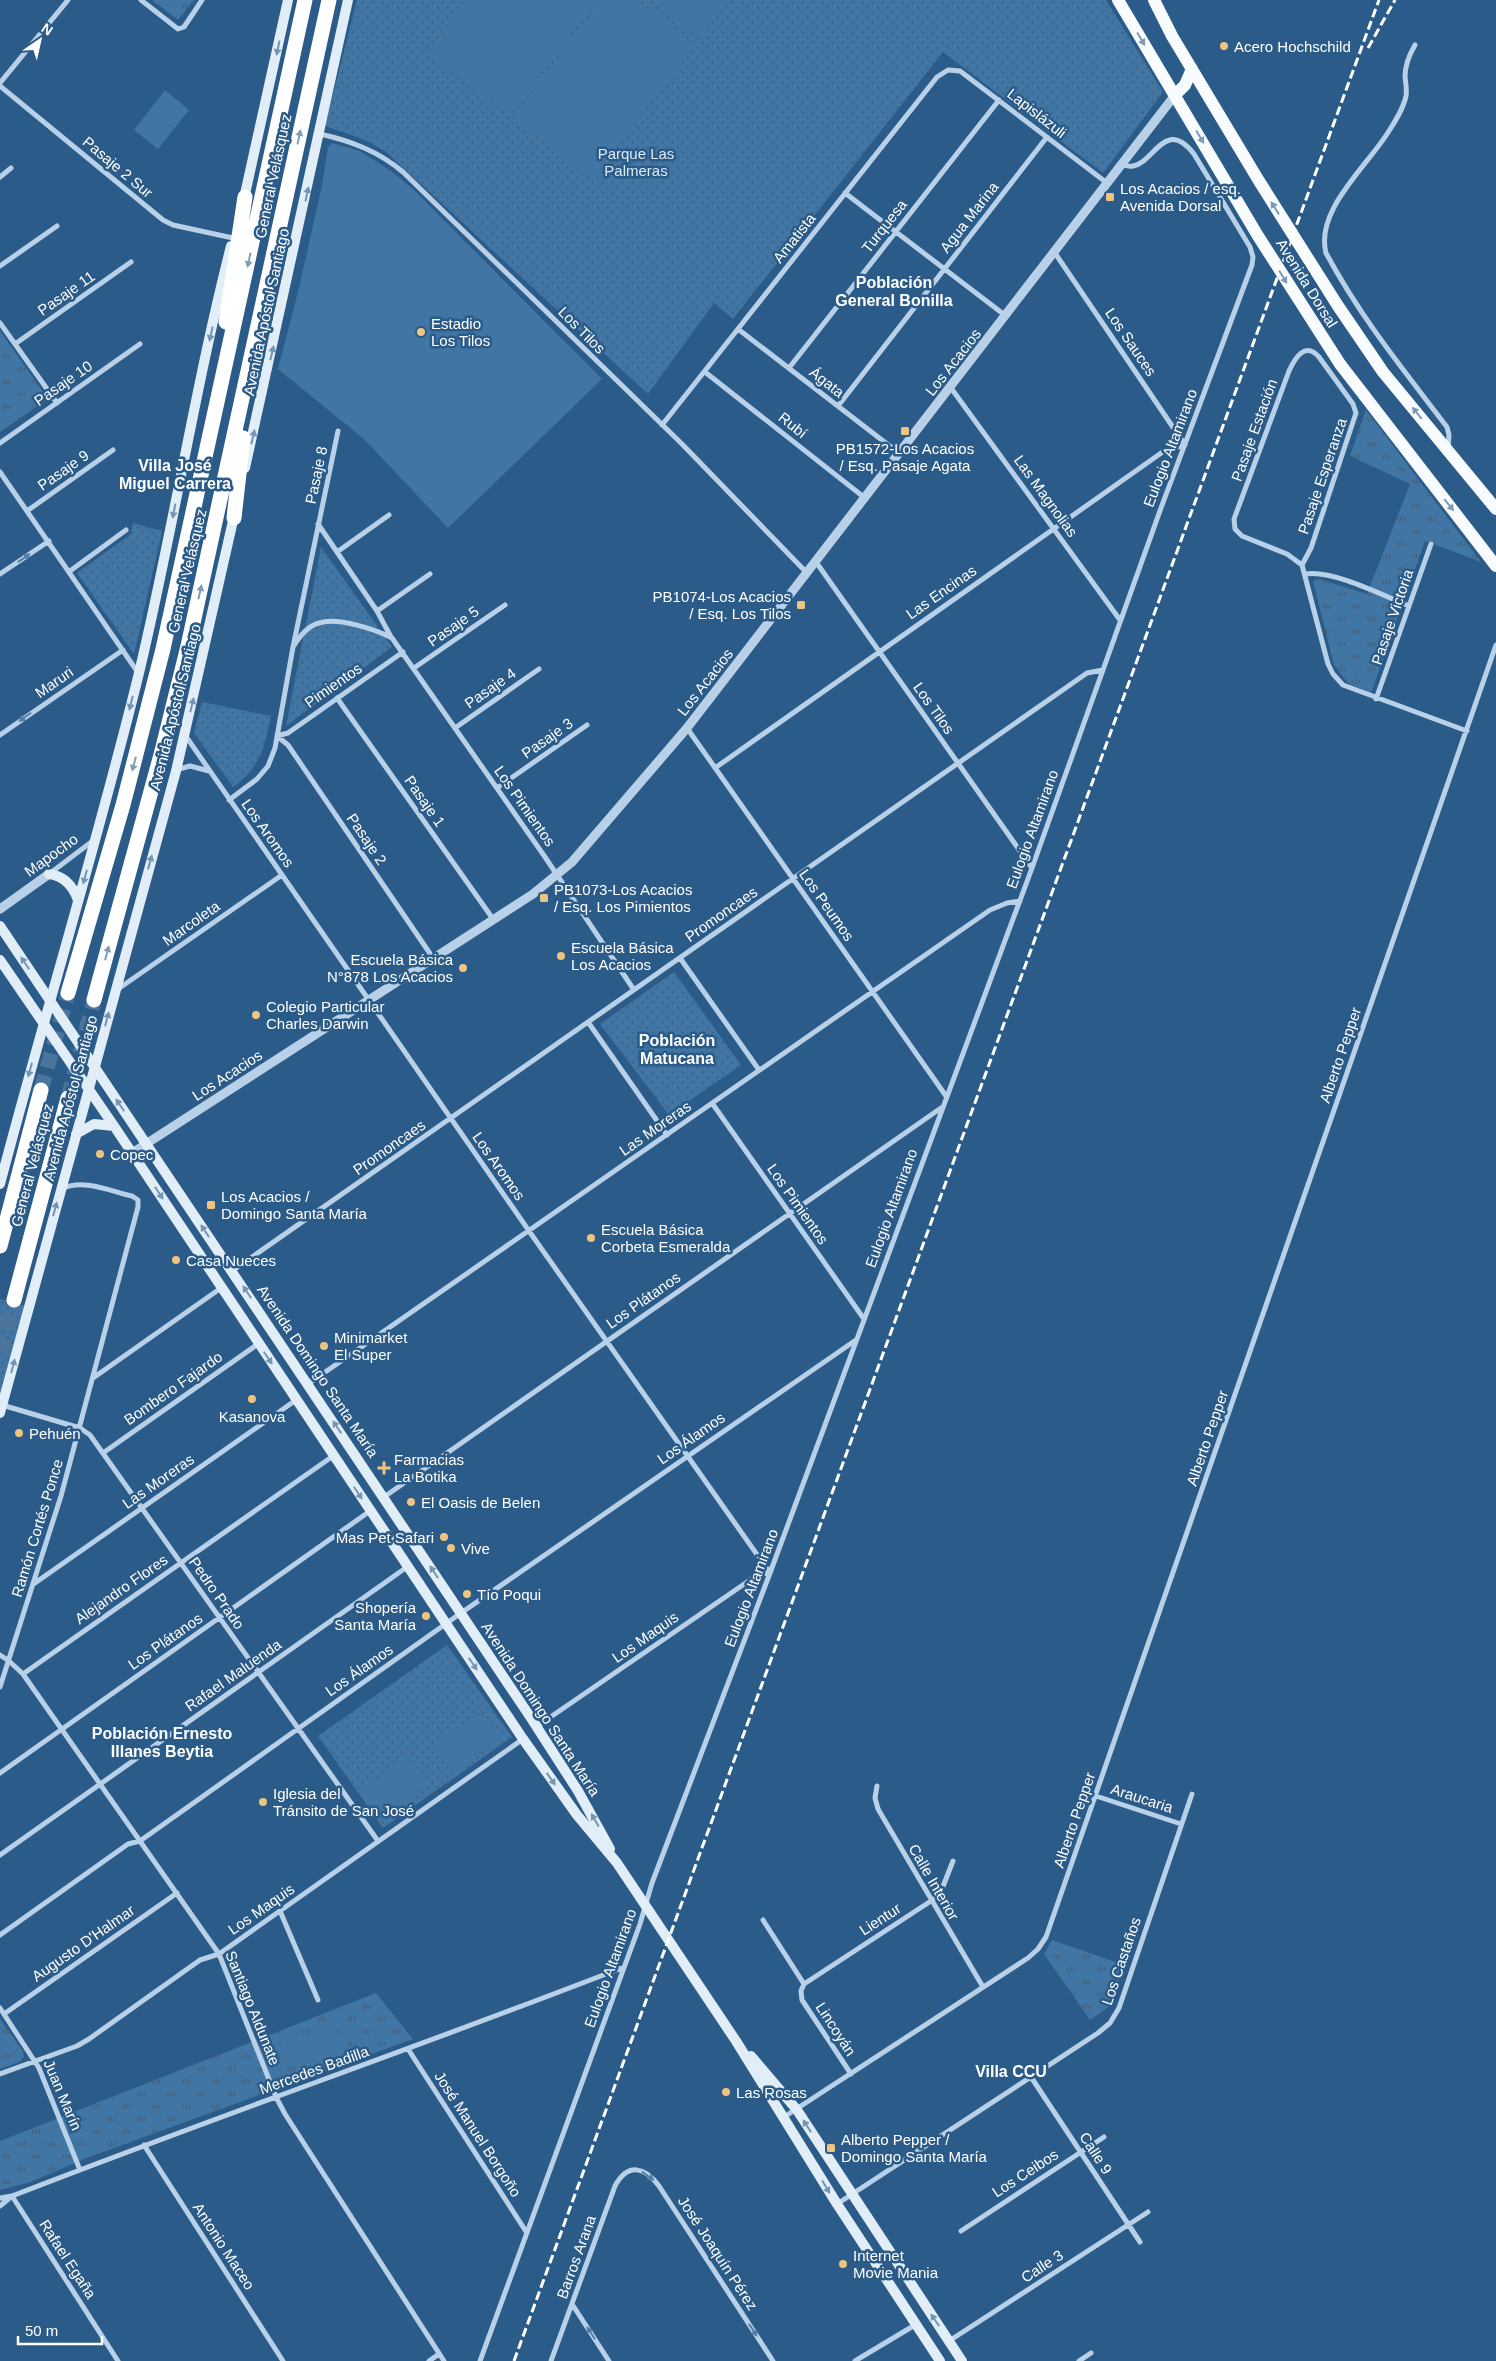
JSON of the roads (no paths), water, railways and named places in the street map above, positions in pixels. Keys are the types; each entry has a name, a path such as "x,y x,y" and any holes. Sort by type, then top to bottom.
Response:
{"highway":[{"name":"General Velásquez","path":"68,993 139,748 217,405 305,0"},
{"name":"General Velásquez","path":"94,1000 177,692 329,0"},
{"path":"312,76 336,0"},
{"path":"217,405 229,302 245,197"},
{"path":"234,518 249,369"},
{"name":"General Velásquez","path":"0,1246 41,1090"},
{"name":"General Velásquez","path":"14,1300 68,1098"}],"main road":[{"path":"0,1184 139,674 168,542 188,432 233,238 245,197 288,0"},
{"name":"Avenida Apóstol Santiago","path":"1,1409 176,771 320,134 348,0"},
{"name":"Avenida Dorsal","path":"1118,0 1289,287 1340,364 1496,566"},
{"name":"Avenida Dorsal","path":"1154,0 1192,69 1259,182 1338,306 1384,372 1496,509"},
{"path":"1175,95 1185,85 1192,69"},
{"path":"49,874 66,881 78,900"},
{"name":"Avenida Domingo Santa María","path":"0,926 536,1726 578,1791 617,1863 736,2041 837,2204 940,2361"},
{"name":"Avenida Domingo Santa María","path":"2,966 114,1126 523,1739 577,1815 617,1863"},
{"path":"76,1134 94,1124 114,1126"},
{"name":"Avenida Domingo Santa María","path":"736,2041 797,2110 962,2361"}],"street":[{"path":"0,85 68,0"},
{"path":"141,0 178,30 184,27 202,0"},
{"path":"1415,45 1406,65 1406,94 1403,104 1378,147 1334,207 1326,227 1324,241 1326,253 1362,315 1396,363 1447,427 1450,440 1447,451"},
{"name":"Lapislázuli","path":"948,70 960,71 1107,183"},
{"name":"Amatista","path":"662,426 937,77 948,70"},
{"name":"Pasaje 2 Sur","path":"0,85 163,220 173,225 233,238"},
{"name":"Los Acacios","path":"132,1153 493,919 556,876 586,847 687,728 1175,95"},
{"name":"Turquesa","path":"789,368 999,100"},
{"name":"Los Tilos","path":"320,134 363,146 403,172 662,426 808,573"},
{"name":"Agua Marina","path":"838,406 1047,137"},
{"name":"Eulogio Altamirano","path":"480,2361 646,1906 1020,901 1120,620 1252,265 1252,252 1194,154 1186,145 1176,141 1166,142 1155,148 1140,163 1132,166 1121,165"},
{"path":"0,176 11,168"},
{"path":"845,193 1006,316"},
{"path":"0,266 57,226"},
{"name":"Los Sauces","path":"1055,253 1185,445"},
{"name":"Pasaje 11","path":"15,344 131,262"},
{"path":"0,323 57,403"},
{"name":"Ágata","path":"738,329 900,454"},
{"name":"Pasaje 10","path":"0,443 140,344"},
{"name":"Pasaje Estación","path":"1302,565 1287,554 1242,536 1235,529 1234,519 1289,371 1299,353 1310,350"},
{"name":"Pasaje Esperanza","path":"1302,565 1311,548 1356,413 1354,404 1316,354 1310,350"},
{"name":"Rubí","path":"704,372 865,498"},
{"name":"Las Magnolias","path":"951,388 1120,620"},
{"name":"Pasaje 8","path":"318,524 338,432"},
{"name":"Las Encinas","path":"715,768 1164,451 1185,445"},
{"name":"Pasaje 9","path":"27,511 113,450"},
{"path":"0,472 70,571 139,674"},
{"path":"337,552 389,515"},
{"path":"229,800 250,786 263,773 272,756 318,524"},
{"name":"Los Pimientos","path":"318,524 377,611 392,638 497,788 634,990"},
{"path":"70,571 126,530"},
{"path":"0,574 49,541"},
{"name":"Pasaje Victoria","path":"1376,699 1431,544"},
{"name":"Los Tilos","path":"816,562 1032,868"},
{"path":"1302,565 1306,574 1330,669 1343,685 1376,699 1467,731"},
{"path":"1306,574 1316,572 1331,575 1409,606"},
{"path":"377,611 430,574"},
{"name":"Pasaje 5","path":"414,668 505,605"},
{"path":"293,647 305,631 313,625 325,621 366,628 392,638"},
{"name":"Alberto Pepper","path":"784,2117 1033,1954 1046,1937 1496,645"},
{"name":"Maruri","path":"0,735 123,650"},
{"name":"Pimientos","path":"277,736 288,733 402,652"},
{"name":"Pasaje 4","path":"455,728 539,669"},
{"name":"Promoncaes","path":"232,1271 1087,673 1103,670"},
{"name":"Pasaje 1","path":"338,698 493,919"},
{"name":"Pasaje 3","path":"497,788 587,725"},
{"name":"Los Peumos","path":"687,728 946,1096"},
{"name":"Los Aromos","path":"185,734 529,1231 770,1573"},
{"name":"Pasaje 2","path":"277,736 288,745 433,958"},
{"path":"176,771 190,766 209,771"},
{"name":"Mapocho","path":"0,909 95,840"},
{"name":"Marcoleta","path":"114,992 282,875"},
{"name":"Las Moreras","path":"308,1384 990,910 1006,903 1020,901"},
{"path":"680,958 759,1070"},
{"path":"588,1022 667,1135"},
{"name":"Los Pimientos","path":"712,1103 864,1319"},
{"name":"Los Plátanos","path":"384,1497 942,1107"},
{"name":"Ramón Cortés Ponce","path":"0,1687 10,1661 80,1428 138,1208 138,1200 132,1196 86,1184 73,1184 61,1189"},
{"path":"93,1378 221,1288"},
{"name":"Los Álamos","path":"0,1935 128,1844 140,1841 461,1613 856,1339"},
{"name":"Bombero Fajardo","path":"103,1452 258,1344"},
{"name":"Las Moreras","path":"34,1583 296,1400"},
{"name":"Pedro Prado","path":"1,1409 80,1428 90,1435 378,1841"},
{"name":"Alejandro Flores","path":"22,1674 333,1456"},
{"name":"Los Plátanos","path":"0,1773 370,1511"},
{"name":"Rafael Maluenda","path":"0,1855 408,1567"},
{"name":"Los Maquis","path":"536,1726 753,1578 760,1574 770,1573"},
{"name":"Santiago Aldunate","path":"0,1655 10,1661 22,1674 219,1954 276,2097 289,2121 444,2361"},
{"name":"Los Maquis","path":"0,2074 84,2042 200,1960 219,1954 523,1739"},
{"name":"Calle Interior","path":"878,1786 875,1798 878,1809 930,1901 983,1987"},
{"name":"Los Castaños","path":"837,2204 1104,2028 1115,2016 1192,1794"},
{"name":"Araucaria","path":"1096,1796 1181,1824"},
{"name":"Lientur","path":"804,1984 930,1901 942,1889 953,1860"},
{"name":"Augusto D'Halmar","path":"4,2014 177,1893"},
{"path":"280,1911 318,2000"},
{"name":"Lincoyán","path":"763,1920 804,1984 800,1991 802,2000 851,2074"},
{"name":"Mercedes Badilla","path":"0,2198 12,2196 144,2145 408,2050 624,1967"},
{"name":"Juan Marín","path":"0,2008 35,2060 80,2170"},
{"name":"José Manuel Borgoño","path":"408,2050 527,2233"},
{"name":"Calle 9","path":"1031,2077 1140,2242"},
{"name":"Los Ceibos","path":"960,2231 1104,2137"},
{"name":"Antonio Maceo","path":"144,2145 283,2361"},
{"name":"Barros Arana","path":"551,2361 615,2186 621,2176 634,2170"},
{"name":"José Joaquín Pérez","path":"634,2170 652,2176 773,2361"},
{"name":"Mercedes Badilla","path":"0,2206 12,2196"},
{"name":"Rafael Egaña","path":"12,2196 118,2361"},
{"name":"Calle 3","path":"949,2341 1148,2212"},
{"path":"572,2304 609,2361"},
{"path":"855,2361 915,2325"},
{"path":"1079,2361 1091,2353"},
{"path":"429,2361 440,2354"}],"tunnel":[{"path":"41,1090 68,993"},
{"path":"68,1098 94,1000"},
{"path":"0,1352 14,1300"}],"railway":[{"path":"514,2361 1379,0"},
{"path":"1368,48 1395,0"}],"place":[{"name":"Acero Hochschild","path":"1224,46"},
{"name":"Los Acacios / esq. Avenida Dorsal","path":"1110,197"},
{"name":"Estadio Los Tilos","path":"421,332"},
{"name":"PB1572-Los Acacios / Esq. Pasaje Agata","path":"905,431"},
{"name":"PB1074-Los Acacios / Esq. Los Tilos","path":"801,605"},
{"name":"PB1073-Los Acacios / Esq. Los Pimientos","path":"544,898"},
{"name":"Escuela Básica Los Acacios","path":"561,956"},
{"name":"Escuela Básica N°878 Los Acacios","path":"463,968"},
{"name":"Colegio Particular Charles Darwin","path":"256,1015"},
{"name":"Copec","path":"100,1154"},
{"name":"Los Acacios / Domingo Santa María","path":"211,1205"},
{"name":"Escuela Básica Corbeta Esmeralda","path":"591,1238"},
{"name":"Casa Nueces","path":"176,1260"},
{"name":"Minimarket El Super","path":"324,1346"},
{"name":"Kasanova","path":"252,1399"},
{"name":"Pehuén","path":"19,1433"},
{"name":"Farmacias La Botika","path":"384,1468"},
{"name":"El Oasis de Belen","path":"411,1502"},
{"name":"Mas Pet Safari","path":"444,1537"},
{"name":"Vive","path":"451,1548"},
{"name":"Tío Poqui","path":"467,1594"},
{"name":"Shopería Santa María","path":"426,1616"},
{"name":"Iglesia del Tránsito de San José","path":"263,1802"},
{"name":"Las Rosas","path":"726,2092"},
{"name":"Alberto Pepper / Domingo Santa María","path":"831,2148"},
{"name":"Internet Movie Mania","path":"843,2264"}],"district":[{"name":"Población General Bonilla","path":"894,291"},
{"name":"Villa José Miguel Carrera","path":"175,474"},
{"name":"Población Matucana","path":"677,1049"},
{"name":"Población Ernesto Illanes Beytia","path":"162,1742"},
{"name":"Villa CCU","path":"1011,2071"}],"park label":[{"name":"Parque Las Palmeras","path":"636,162"}]}
